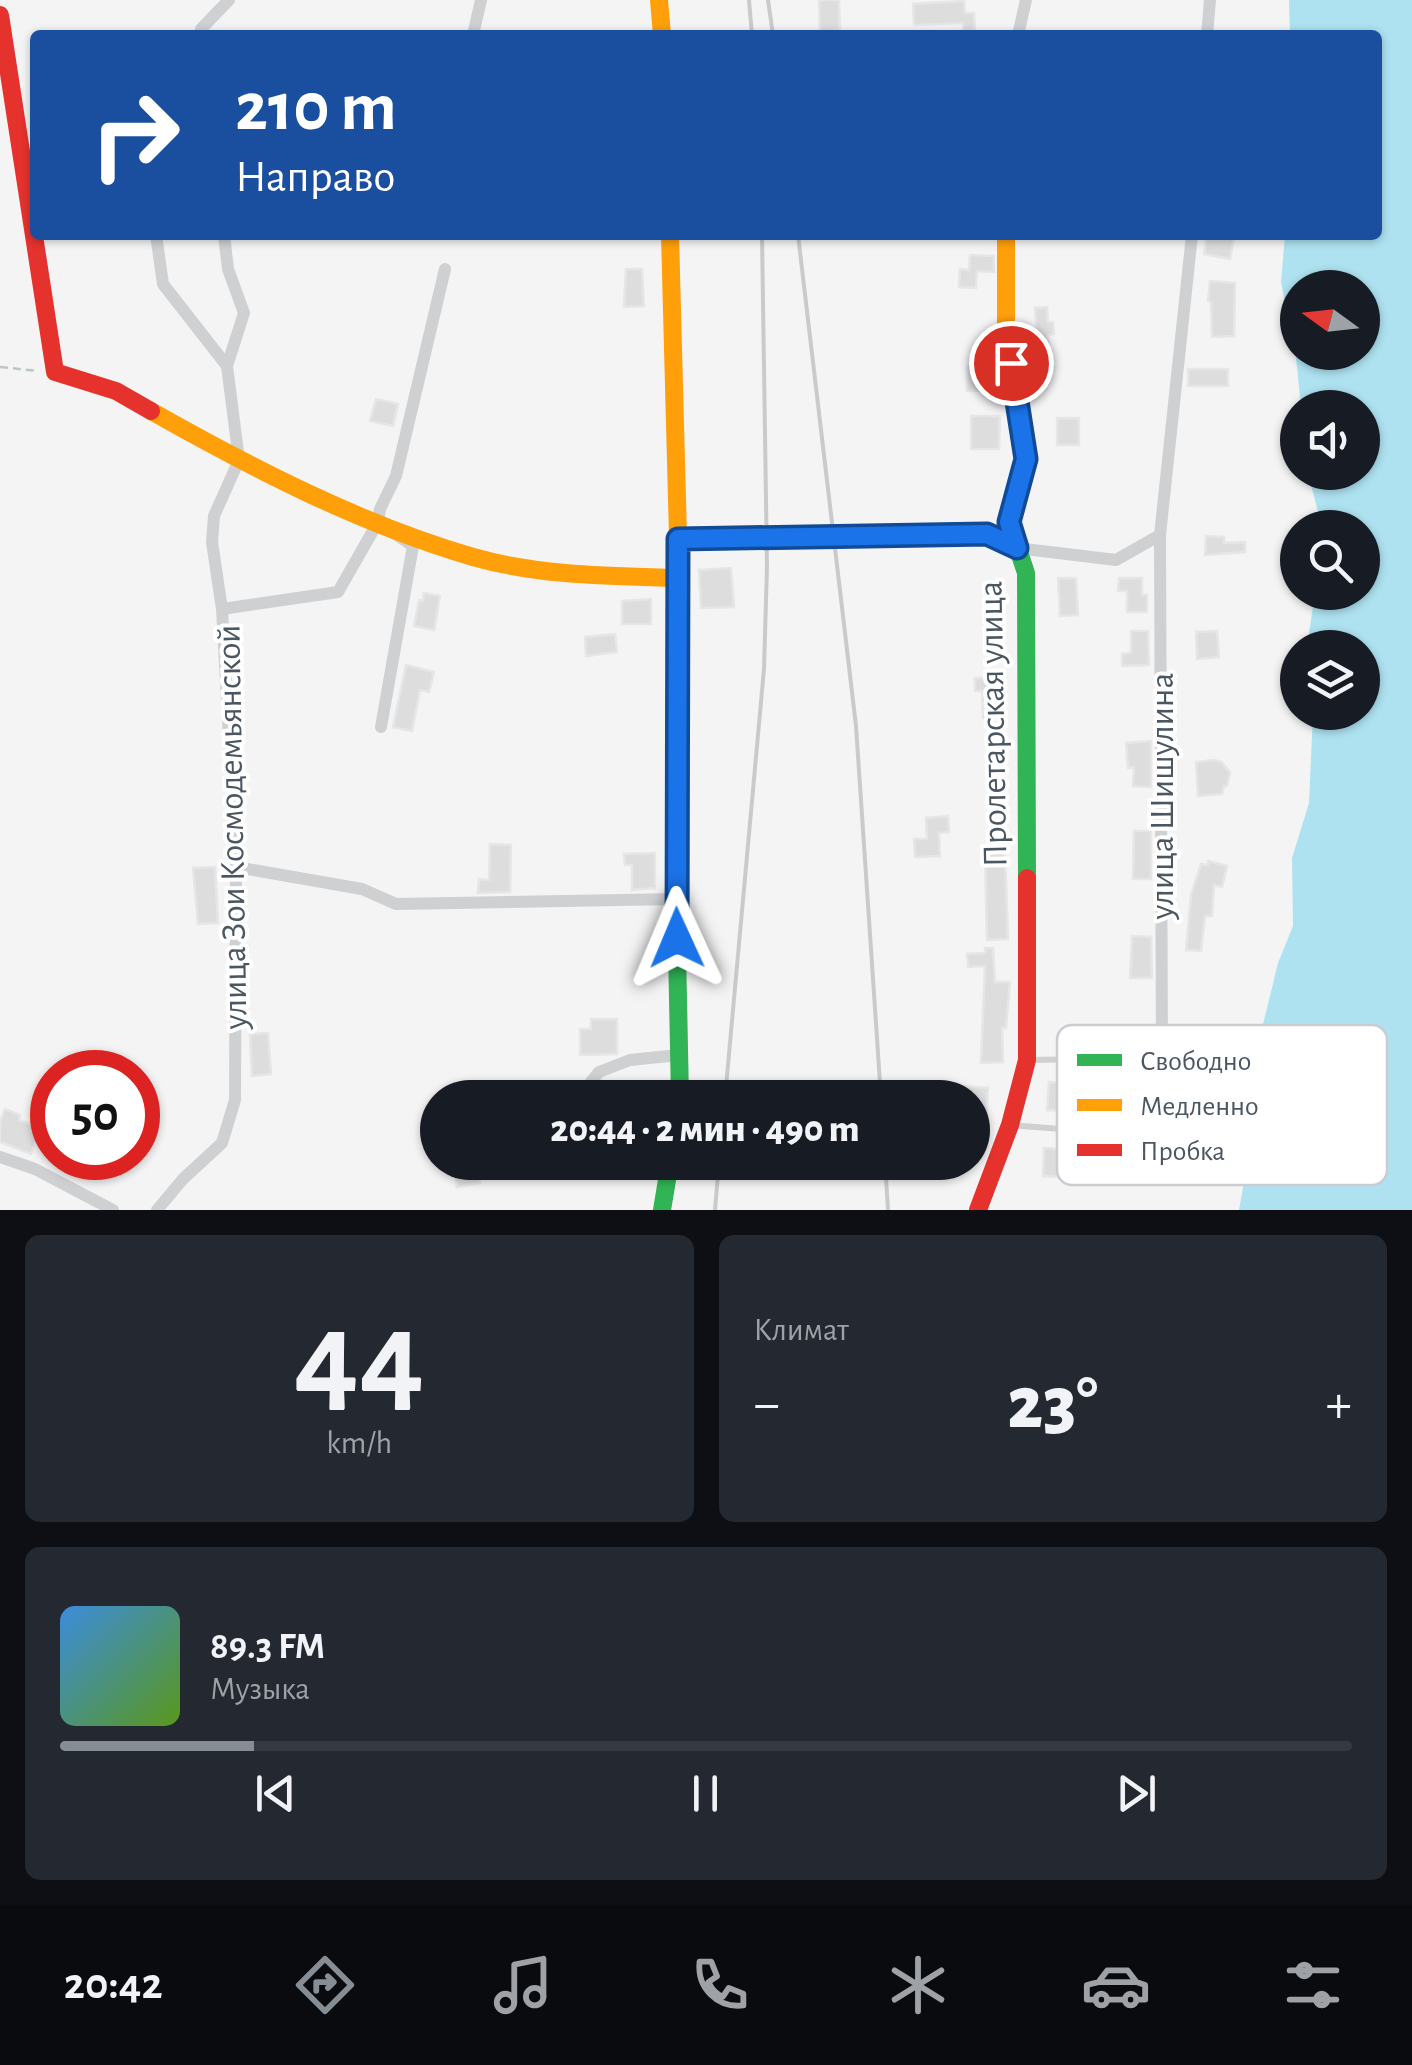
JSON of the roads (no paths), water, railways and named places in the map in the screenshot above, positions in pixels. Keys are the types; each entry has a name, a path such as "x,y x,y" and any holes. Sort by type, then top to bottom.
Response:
{"street":[{"path":"204,30 230,0"},
{"path":"475,30 481,0"},
{"path":"659,0 662,30"},
{"path":"1019,30 1026,0"},
{"path":"1207,30 1210,0"},
{"path":"0,15 15,89 30,210"},
{"path":"34,240 55,372 116,391 239,460 378,522 474,557 571,575 679,578"},
{"path":"157,240 163,284 227,366"},
{"path":"222,609 212,542 214,516 239,460 227,366 244,312 228,269 225,240"},
{"path":"670,240 679,578 676,899 680,1080"},
{"name":"Пролетарская улица","path":"978,1210 1010,1125 1027,1060 1026,574 1009,522 1026,459 1006,331 1006,240"},
{"name":"улица Шишулина","path":"1162,1025 1160,536 1191,240"},
{"path":"378,522 380,508 396,476 446,269"},
{"path":"378,522 413,546 381,727"},
{"name":"улица Зои Космодемьянской","path":"158,1210 183,1179 222,1143 235,1100 236,866 222,609 338,592 378,522"},
{"path":"678,539 987,534 1017,548 1116,560 1160,536"},
{"path":"236,866 362,889 396,904 676,899"},
{"path":"593,1080 600,1072 630,1060 679,1055"},
{"path":"0,1158 35,1169 113,1210"},
{"path":"662,1210 667,1180"}],"lane":[{"path":"1027,1060 1057,1060"},
{"path":"1010,1125 1057,1129"}],"water":[{"path":"1289,0 1412,0 1412,1210 1239,1210 1243,1185 1387,1185 1387,1025 1263,1025 1278,963 1293,926 1292,858 1309,803 1312,730 1380,730 1380,630 1310,630 1312,610 1380,610 1380,510 1318,510 1312,490 1380,490 1380,390 1299,390 1297,370 1380,370 1380,270 1282,270 1285,240 1382,240 1382,30 1290,30"}],"railway":[{"path":"749,0 752,30"},
{"path":"768,0 772,30"},
{"path":"727,1080 764,669 767,566 762,240"},
{"path":"799,240 856,726 880,1080"},
{"path":"715,1210 718,1180"},
{"path":"886,1180 888,1210"}]}
